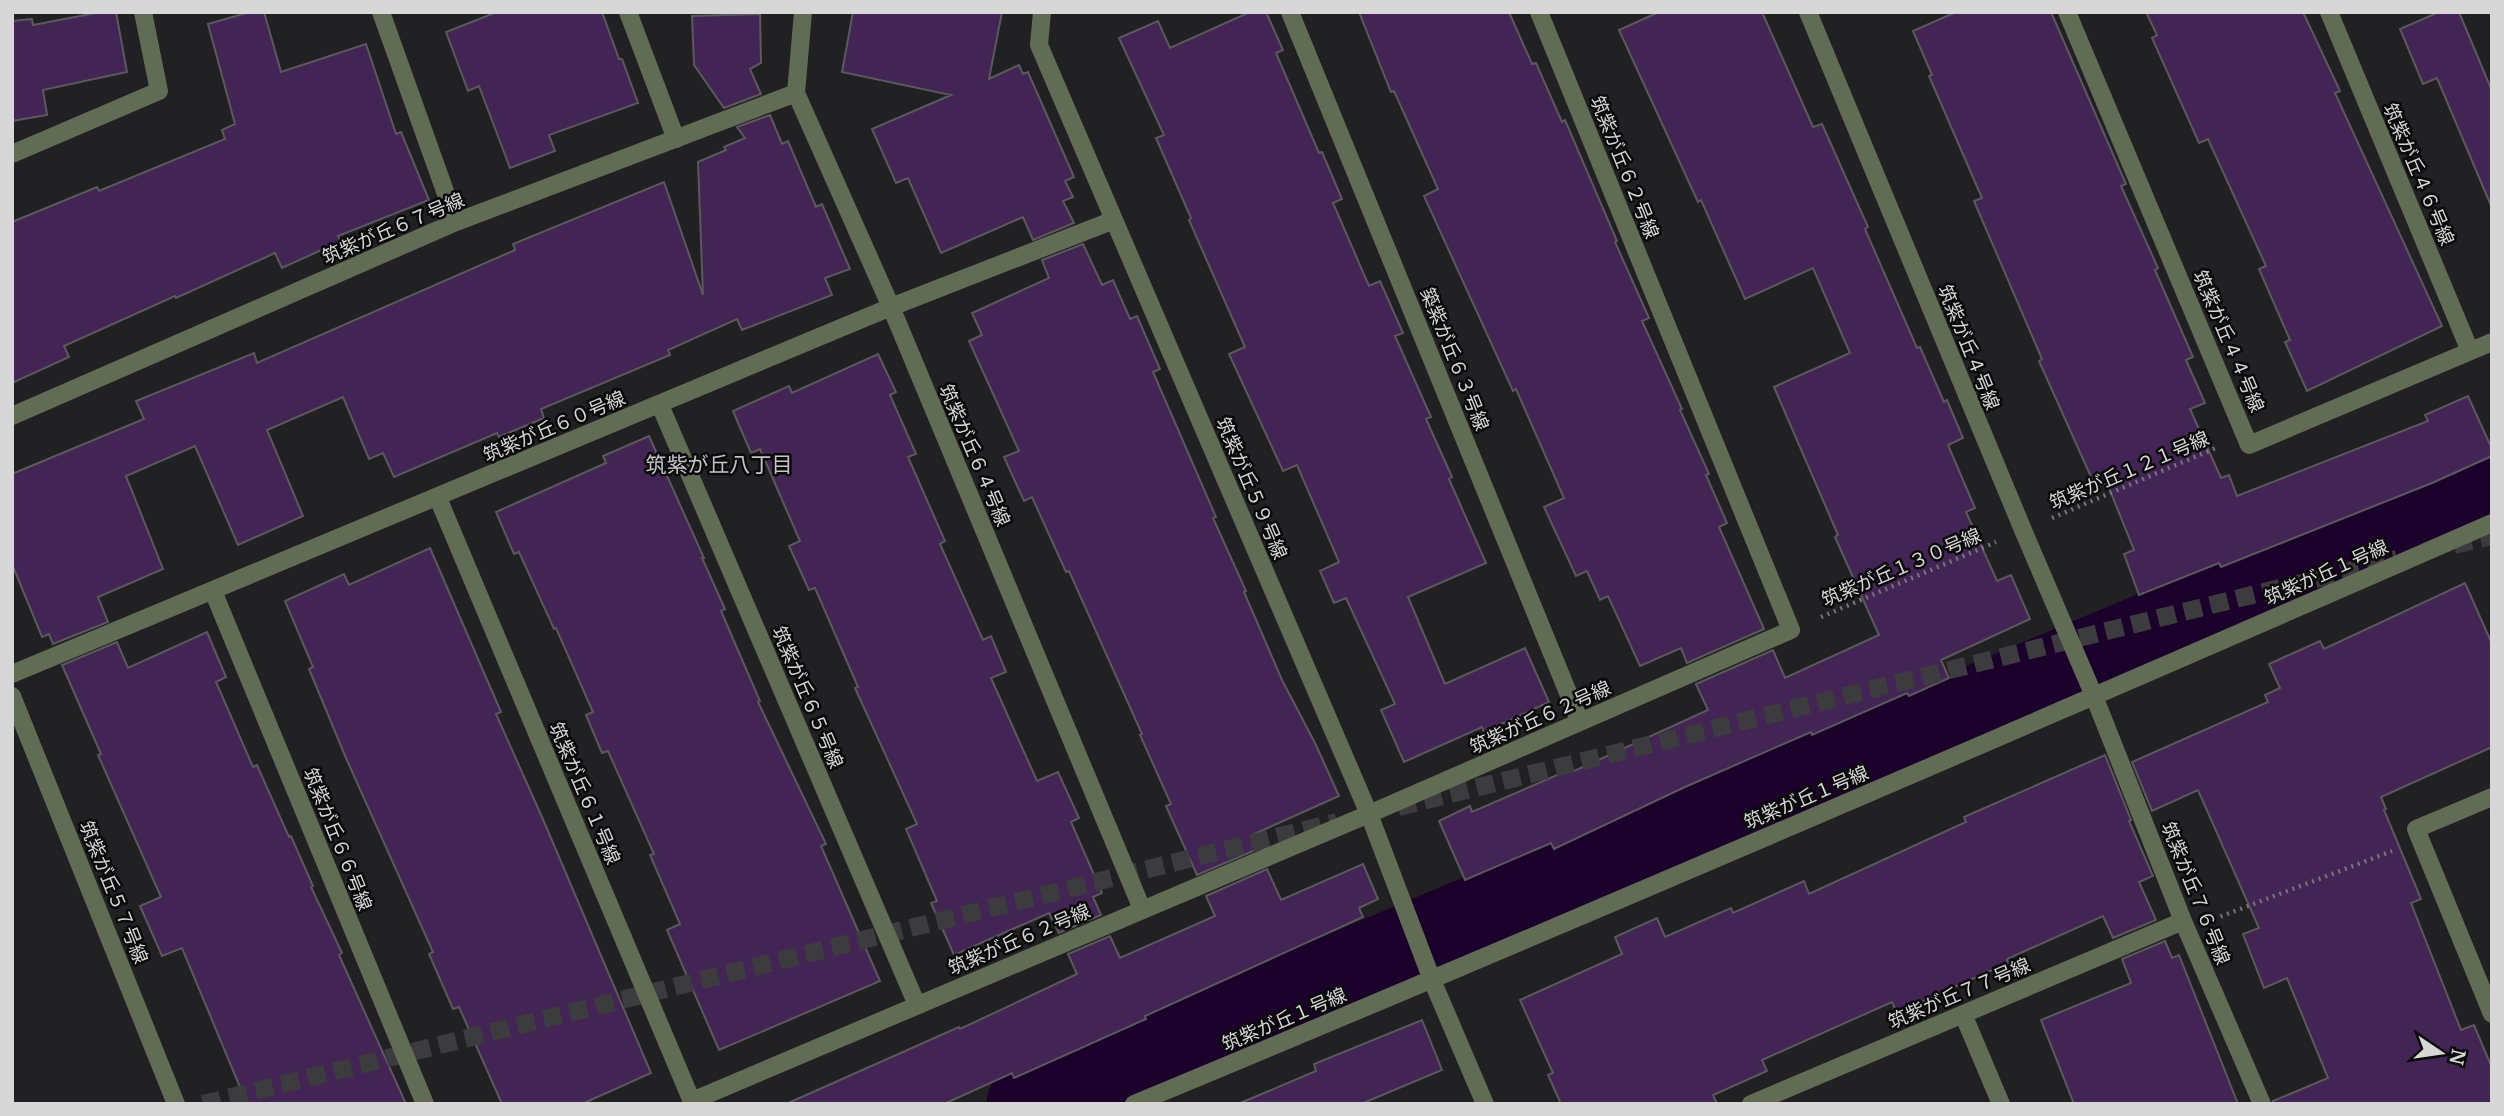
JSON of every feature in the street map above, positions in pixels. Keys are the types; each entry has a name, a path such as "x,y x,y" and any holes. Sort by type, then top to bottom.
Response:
{"street":[{"path":"12,154 159,91 143,12"},
{"path":"381,12 456,222"},
{"path":"628,12 676,139"},
{"name":"筑紫が丘６４号線","path":"803,12 796,93 891,307 1142,909"},
{"name":"筑紫が丘５９号線","path":"1042,12 1039,45 1370,814 1433,980 1485,1104"},
{"name":"築紫が丘６３号線","path":"1290,12 1580,722"},
{"name":"筑紫が丘６２号線","path":"692,1102 1370,814 1791,630 1539,12"},
{"name":"筑紫が丘４号線","path":"1808,12 2022,530 2094,696"},
{"name":"筑紫が丘４４号線","path":"2067,12 2249,445 2492,342"},
{"name":"筑紫が丘４６号線","path":"2329,12 2470,351"},
{"name":"筑紫が丘６７号線","path":"12,416 456,222 796,93"},
{"name":"筑紫が丘６０号線","path":"12,674 891,307 1114,220"},
{"name":"筑紫が丘６５号線","path":"660,405 917,1005"},
{"name":"筑紫が丘６１号線","path":"438,498 692,1102"},
{"name":"筑紫が丘１号線","path":"1134,1104 1433,980 2492,523"},
{"name":"筑紫が丘６６号線","path":"213,591 425,1104"},
{"name":"筑紫が丘５７号線","path":"12,696 176,1104"},
{"name":"筑紫が丘７６号線","path":"2094,696 2183,921 2262,1104"},
{"path":"2492,797 2416,829 2492,1014"},
{"name":"筑紫が丘７７号線","path":"1751,1104 2183,921"},
{"path":"1963,1014 2001,1104"}],"path":[{"name":"筑紫が丘１２１号線","path":"2022,530 2246,435"},
{"name":"筑紫が丘１３０号線","path":"1791,630 2022,530"},
{"path":"2183,921 2215,919 2392,851 2416,829"}],"building":[{"path":"101,12 116,12 127,72 43,90 47,115 12,121 12,21 32,19 33,25"},
{"path":"250,12 264,12 281,72 366,44 396,134 401,132 429,200 338,236 341,241 282,268 275,253 176,298 175,296 64,346 69,357 12,383 12,222 97,187 99,191 225,139 222,130 235,124 208,24"},
{"path":"497,12 602,12 638,103 549,135 555,151 510,168 479,86 468,91 446,32"},
{"path":"853,12 1002,12 989,79 1019,65 1023,74 1028,72 1074,177 1065,181 1073,197 1063,201 1074,223 1033,240 1023,217 941,253 908,178 896,183 872,129 951,95 842,72"},
{"path":"1250,12 1266,12 1283,50 1276,53 1342,199 1333,203 1369,286 1380,281 1403,333 1395,336 1431,417 1426,419 1486,563 1408,597 1445,684 1525,648 1549,702 1484,732 1482,727 1404,762 1381,710 1395,704 1346,598 1334,603 1320,571 1339,562 1297,465 1283,471 1229,354 1245,347 1156,138 1164,135 1119,38 1158,21 1170,48"},
{"path":"1359,12 1509,12 1532,64 1536,63 1562,122 1565,120 1649,318 1642,321 1709,474 1706,475 1727,523 1719,527 1764,629 1687,663 1681,648 1640,666 1608,596 1600,600 1587,571 1576,576 1544,507 1564,498 1516,389 1513,391 1424,196 1438,189 1394,91 1391,92"},
{"path":"1659,12 1762,12 1813,127 1822,124 1868,227 1865,229 1917,348 1920,347 1963,438 1948,445 1975,508 1966,512 1997,581 2011,575 2030,619 1941,660 1949,678 1909,696 1907,693 1812,735 1811,732 1685,787 1554,849 1551,843 1465,880 1439,821 1470,806 1472,812 1571,769 1572,772 1708,710 1696,684 1773,650 1785,678 1879,635 1835,537 1838,535 1774,387 1850,353 1813,268 1745,299 1701,200 1698,202 1619,30"},
{"path":"1956,12 2051,12 2126,184 2121,186 2158,268 2155,270 2193,357 2186,360 2205,403 2190,409 2221,478 2229,475 2237,496 2428,421 2425,415 2468,396 2492,449 2492,456 2432,483 2221,567 2219,563 2139,595 2124,554 2134,550 2107,483 2096,488 2039,361 2042,359 1974,201 1982,198 1929,76 1932,75 1913,31"},
{"path":"2146,12 2303,12 2340,91 2335,93 2442,326 2307,391 2285,342 2290,340 2259,269 2266,266 2208,139 2199,143 2152,38 2157,35"},
{"path":"2439,12 2459,12 2492,91 2492,208 2437,78 2423,84 2400,29"},
{"path":"760,14 761,63 750,69 761,94 724,108 694,65 692,16"},
{"path":"770,115 782,144 788,141 816,207 822,204 850,269 825,278 832,295 742,330 737,319 668,350 670,355 541,409 544,418 499,437 497,433 394,477 383,453 369,459 343,397 267,430 303,516 238,545 195,446 126,476 163,569 98,597 108,622 53,644 49,634 42,637 12,564 12,474 144,419 136,401 254,353 257,363 515,250 513,244 664,182 703,295 698,162 745,138 737,127"},
{"path":"1083,244 1102,285 1113,280 1130,319 1137,316 1160,369 1153,372 1216,517 1213,518 1246,591 1244,592 1282,680 1339,796 1252,835 1258,849 1197,875 1166,806 1171,804 1140,735 1142,734 1069,571 1066,572 1032,497 1024,501 1004,457 1019,451 969,341 982,335 972,313 1049,278 1042,260"},
{"path":"878,354 896,392 890,395 916,454 908,457 945,541 940,544 983,640 991,636 1006,672 991,678 1037,781 1058,772 1079,818 1071,822 1102,893 1093,897 1101,915 1059,933 1049,913 954,955 931,903 937,901 906,829 917,824 855,688 858,687 815,588 809,590 789,546 800,541 760,449 751,453 733,411 789,386 792,393"},
{"path":"649,436 725,609 721,611 760,701 758,702 826,844 821,846 880,981 719,1050 667,930 680,924 650,855 654,854 608,751 602,753 586,715 593,712 556,628 554,629 519,552 514,554 496,512 606,463 603,456"},
{"path":"430,548 501,712 496,714 651,1073 582,1104 502,1104 459,1007 453,1009 429,954 433,952 346,758 309,669 313,667 285,601 344,574 349,585"},
{"path":"2465,583 2492,644 2492,747 2381,797 2421,899 2411,903 2461,1030 2474,1025 2492,1068 2492,1104 2273,1104 2273,1101 2328,1078 2287,978 2264,988 2243,934 2259,928 2198,790 2152,811 2132,762 2268,702 2265,695 2280,688 2269,664 2320,641 2324,649"},
{"path":"207,632 226,677 216,682 253,767 257,765 289,837 291,836 342,953 339,955 406,1104 247,1104 182,948 162,956 140,906 161,897 98,755 101,754 62,665 117,642 128,668"},
{"path":"2105,755 2153,876 2139,882 2156,920 2113,938 2103,916 1897,1013 1892,1002 1762,1060 1767,1071 1713,1095 1717,1104 1561,1104 1548,1075 1553,1073 1520,1000 1622,954 1615,937 1657,918 1665,937 1731,908 1733,913 1804,881 1809,894 1966,822 1964,817"},
{"path":"1363,864 1378,899 1359,908 1363,917 1014,1078 1012,1073 944,1104 786,1104 959,1027 960,1029 1077,974 1068,954 1110,936 1120,958 1215,916 1206,896 1267,869 1281,900"},
{"path":"2165,941 2172,958 2179,955 2238,1104 2074,1104 2041,1020 2131,983 2122,959"},
{"path":"1422,1020 1442,1070 1361,1104 1238,1104 1316,1071 1314,1064"}],"waterway":[{"path":"1026,1104 2492,488"}],"tunnel":[{"path":"2454,545 2492,536"},
{"path":"1398,807 2397,559"},
{"path":"203,1104 1337,822"}],"district":[{"name":"筑紫が丘八丁目","path":"719,465"}]}
